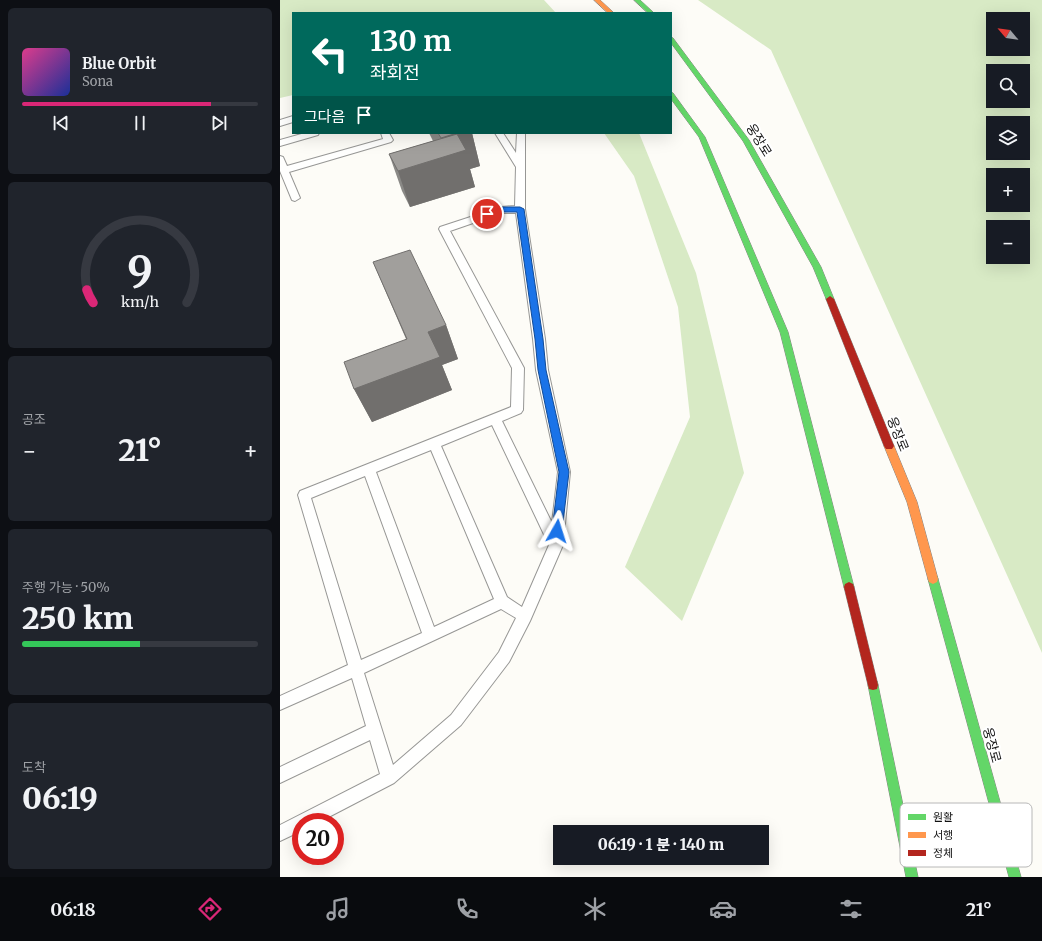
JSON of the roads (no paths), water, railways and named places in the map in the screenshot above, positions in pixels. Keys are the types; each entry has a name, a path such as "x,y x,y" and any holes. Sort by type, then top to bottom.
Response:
{"highway":[{"path":"598,0 610,12"},
{"path":"638,0 650,12"},
{"name":"웅장로","path":"672,40 746,140 817,267 912,502 995,803"},
{"path":"672,95 702,137 784,332 879,707 900,815"},
{"path":"910,867 912,877"},
{"name":"웅장로","path":"1012,867 1015,877"}],"lane":[{"path":"280,123 292,119"},
{"path":"280,143 312,134"},
{"path":"284,170 388,140 385,134"},
{"path":"500,134 520,166"},
{"path":"320,813 389,778 456,720 504,657 525,616 556,545 564,472 542,370 539,339 520,209 521,134"},
{"path":"280,159 295,198"},
{"path":"389,778 304,495 517,410 518,368 444,230 501,210 520,209"},
{"path":"495,418 556,545"},
{"path":"434,442 502,602 525,616"},
{"path":"369,469 430,636"},
{"path":"280,703 502,602"},
{"path":"280,775 375,730"},
{"path":"280,833 292,827"}]}
